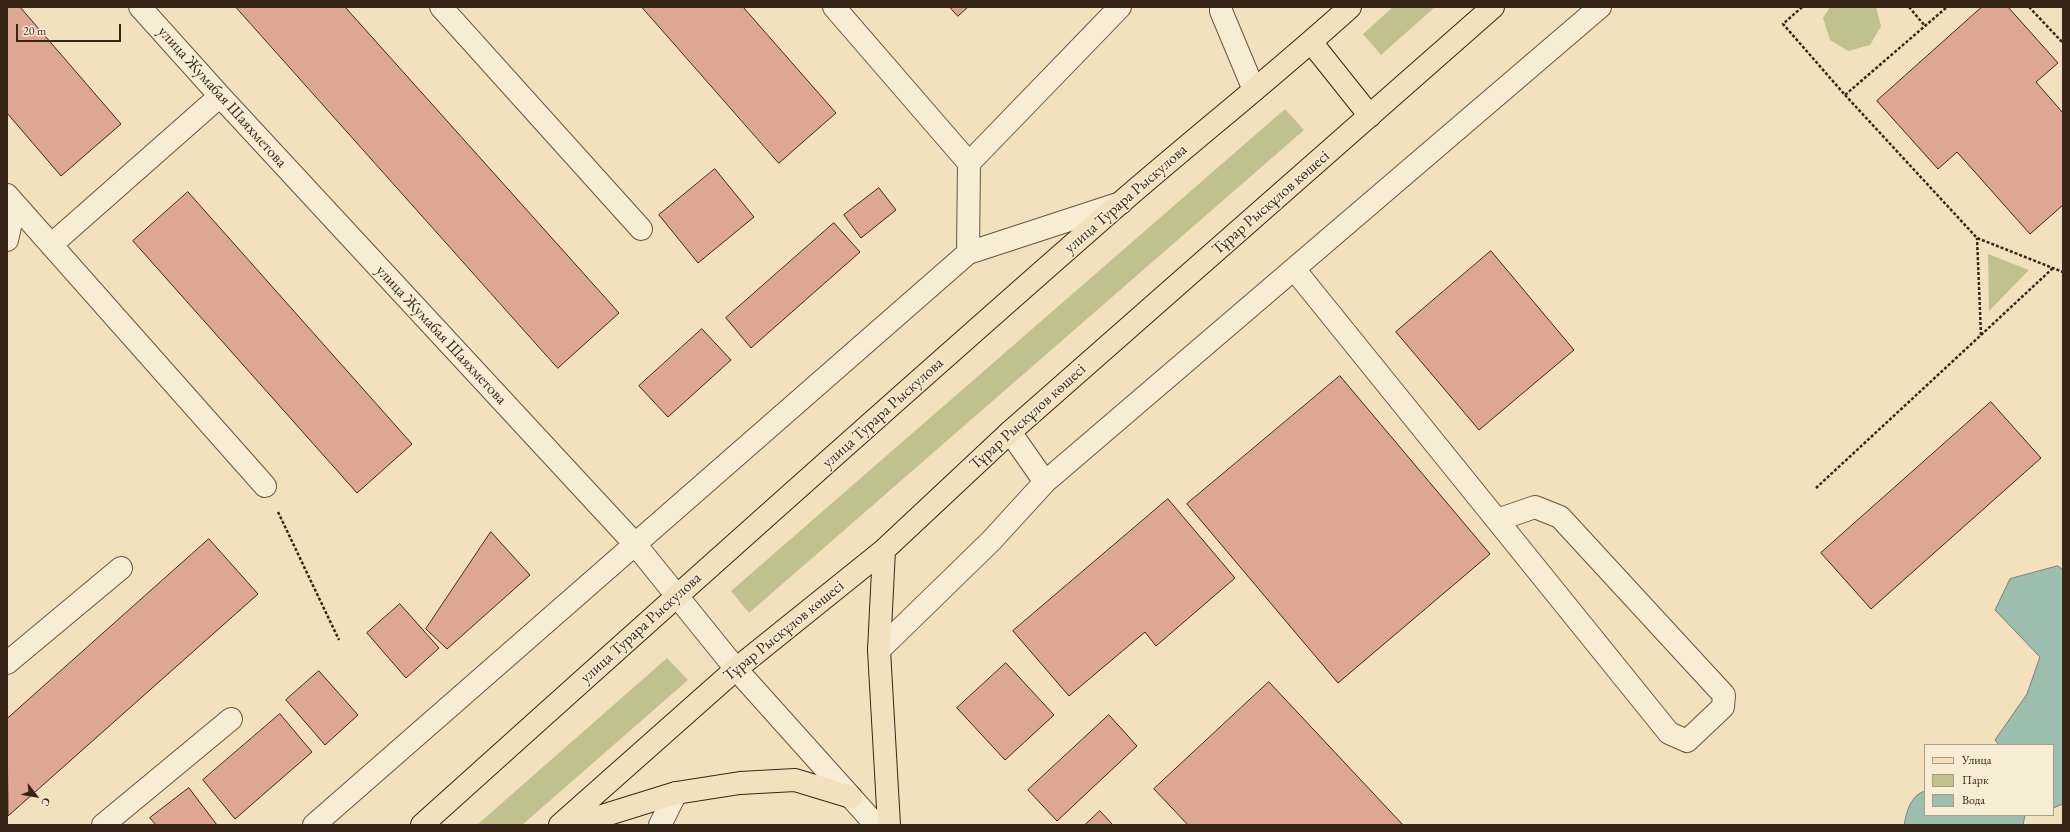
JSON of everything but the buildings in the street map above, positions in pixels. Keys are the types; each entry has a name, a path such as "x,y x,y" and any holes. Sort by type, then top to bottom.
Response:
{"main road":[{"name":"улица Турара Рыскулова","path":"422,825 677,596 1121,203 1311,42 1350,7"},
{"name":"Тұрар Рыскұлов көшесі","path":"560,825 736,669 884,550 1010,432 1493,7"},
{"path":"1311,42 1370,116"},
{"path":"884,550 879,650 889,825"},
{"path":"573,825 676,793 740,783 795,780 851,797"}],"street":[{"path":"441,7 641,229"},
{"path":"834,7 969,163 968,253"},
{"path":"969,163 1120,7"},
{"path":"1221,7 1221,11 1254,90"},
{"path":"879,650 991,542 1045,482 1600,7"},
{"name":"улица Жумабая Шаяхметова","path":"147,9 220,96 635,544 736,669 876,825"},
{"path":"51,245 220,96"},
{"path":"11,200 265,486"},
{"path":"7,240 11,200"},
{"path":"314,825 968,253 1121,203"},
{"path":"1294,269 1669,733 1687,741 1723,707 1724,695 1560,517 1535,507 1497,520"},
{"path":"1010,432 1045,482"},
{"path":"7,663 121,568"},
{"path":"103,825 231,719"},
{"path":"660,825 676,793"}],"path":[{"path":"1802,7 1783,24 1844,95 1978,238 2063,272"},
{"path":"1909,7 1925,26"},
{"path":"1844,95 1947,7"},
{"path":"2029,7 2063,43"},
{"path":"1978,238 1981,335"},
{"path":"1816,488 2053,268"},
{"path":"265,486 339,640"}],"green space":[{"path":"1393,7 1435,7 1381,55 1363,34"},
{"path":"1830,7 1876,7 1881,26 1870,45 1848,51 1830,40 1823,18"},
{"path":"1285,109 1304,130 749,613 731,591"},
{"path":"1988,254 2029,270 1989,311"},
{"path":"667,658 688,680 522,825 477,825"}],"water":[{"path":"2058,566 2063,570 2063,804 2054,808 2054,744 1998,744 1995,740 2027,694 2040,657 1995,610 2010,579"},
{"path":"1924,791 1924,816 2025,816 2023,825 1904,825 1910,805 1920,793"}]}
